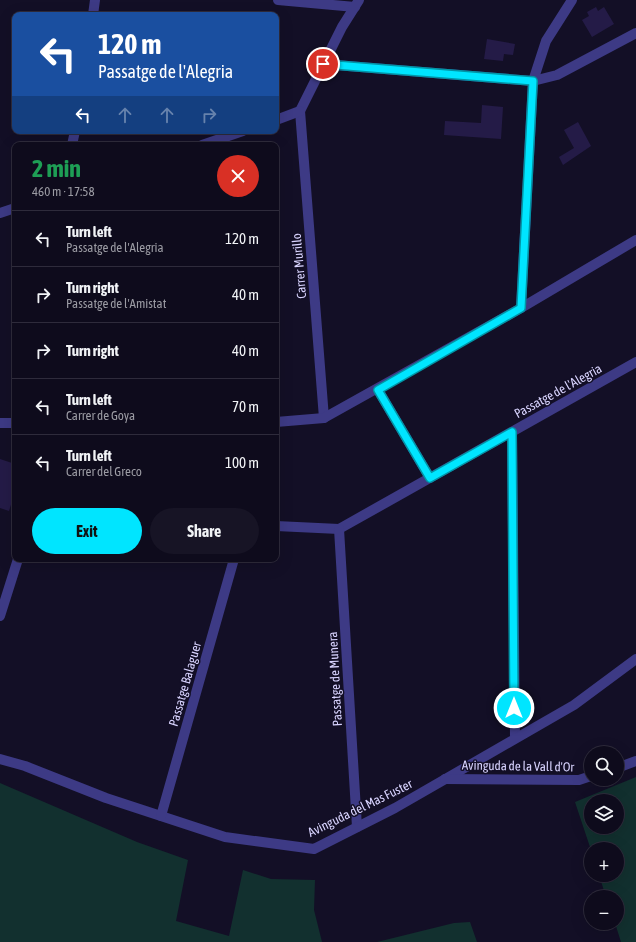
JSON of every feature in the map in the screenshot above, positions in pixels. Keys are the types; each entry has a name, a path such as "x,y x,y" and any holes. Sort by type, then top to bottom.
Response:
{"street":[{"path":"93,12 95,0"},
{"path":"278,0 357,3 342,27 300,111 279,119"},
{"path":"521,308 533,81 546,41 572,0"},
{"path":"323,64 533,81 557,75 636,33"},
{"name":"Carrer Murillo","path":"300,111 324,418"},
{"path":"211,142 234,134"},
{"path":"0,213 12,209"},
{"path":"279,422 324,418 378,390 636,240"},
{"name":"Passatge de l'Alegria","path":"339,529 636,362"},
{"path":"378,390 430,478"},
{"path":"0,423 12,423"},
{"path":"512,432 515,738"},
{"path":"279,526 339,529"},
{"name":"Passatge de Munera","path":"339,529 357,827"},
{"path":"0,616 5,585 16,562"},
{"name":"Passatge Balaguer","path":"161,816 233,562"},
{"name":"Avinguda del Mas Fuster","path":"0,759 25,766 106,798 225,837 314,848 395,808 574,705 636,659"},
{"path":"624,765 636,761"},
{"name":"Avinguda de la Vall d'Or","path":"445,779 579,780 584,778"}],"green space":[{"path":"636,777 636,942 621,942 617,930 624,930 624,890 604,890 601,882 624,882 624,842 588,842 586,834 624,834 624,794 595,794 614,786 624,786 624,782"},
{"path":"0,783 137,842 188,860 176,921 229,936 243,870 271,879 315,880 314,910 322,942 0,942"},
{"path":"584,798 584,829 575,802"},
{"path":"470,922 477,942 377,942 454,923"}],"building":[{"path":"596,7 598,11 604,7 614,24 592,37 582,20 589,16 587,12"},
{"path":"487,39 515,44 513,55 504,54 503,61 484,59"},
{"path":"482,105 503,107 501,139 444,135 445,121 481,123"},
{"path":"578,122 591,146 563,165 559,157 574,148 564,130"},
{"path":"0,459 12,463 12,502 9,511 0,508"}],"route":[{"path":"323,64 533,81 521,308 378,390 430,478 512,432 514,708"}]}
